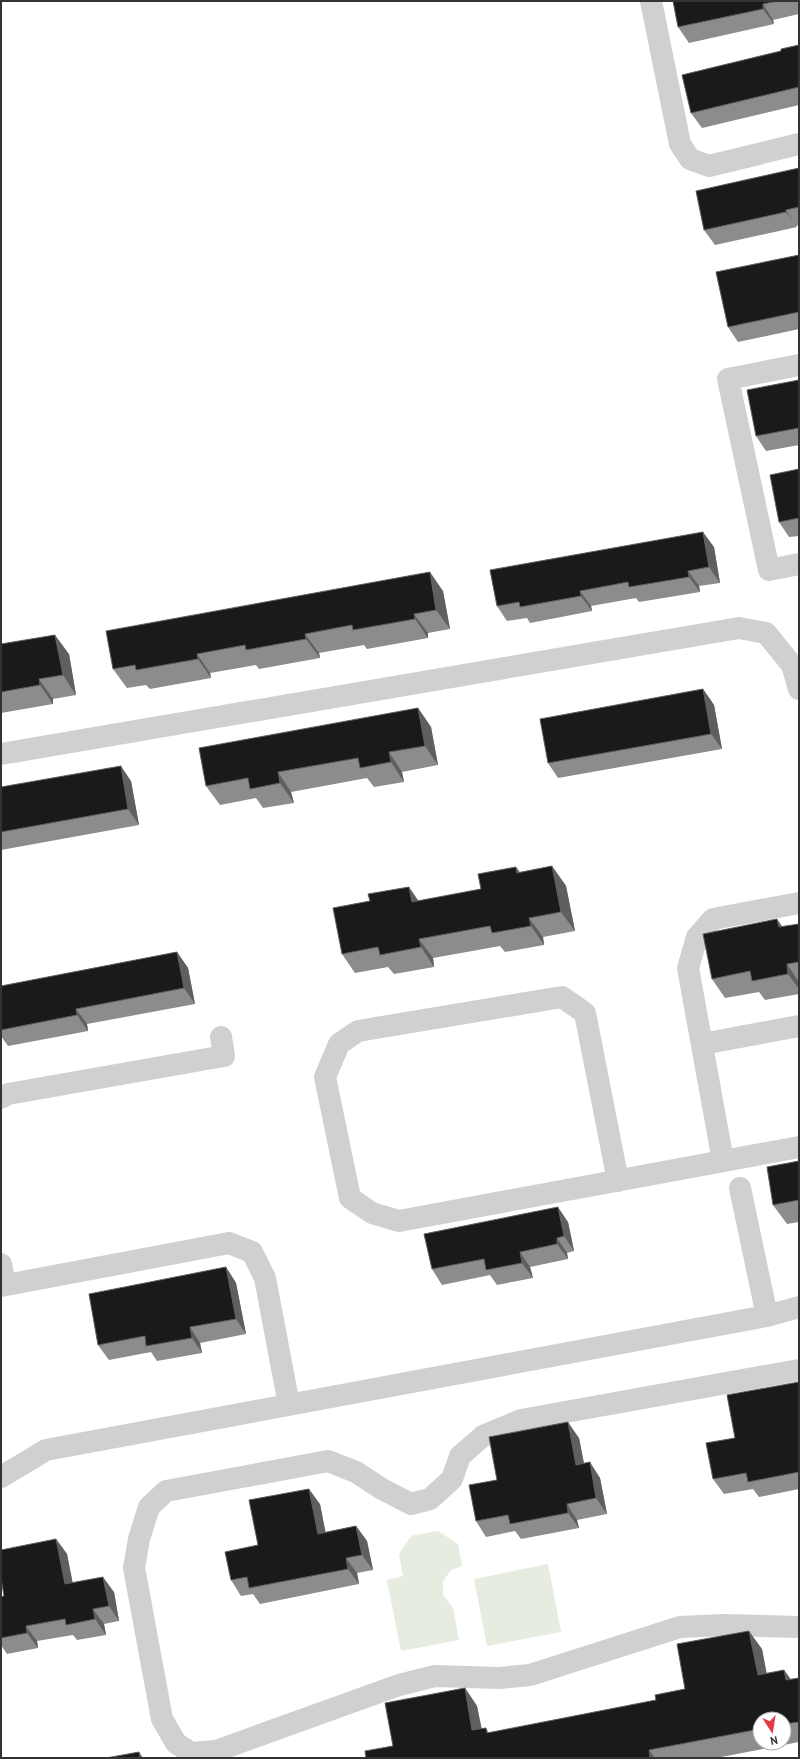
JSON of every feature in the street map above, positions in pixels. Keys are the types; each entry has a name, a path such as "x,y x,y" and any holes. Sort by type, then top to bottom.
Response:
{"street":[{"path":"651,1 680,144 690,159 709,166 799,144"},
{"path":"799,365 728,379 769,570 799,564"},
{"path":"1,754 739,628 766,633 792,665 799,689"},
{"path":"724,1161 688,968 696,937 713,919 799,903"},
{"path":"618,1181 585,1013 562,997 358,1031 339,1044 325,1077 350,1198 372,1213 399,1221 618,1181 799,1147"},
{"path":"702,1044 799,1026"},
{"path":"1,1098 8,1094 224,1056 221,1037"},
{"path":"740,1188 767,1316"},
{"path":"2,1278 229,1243 252,1252 266,1278 289,1405"},
{"path":"1,1477 46,1450 767,1316 799,1307"},
{"path":"799,1370 521,1420 483,1436 460,1456 452,1479 430,1499 411,1504 382,1489 356,1472 328,1461 166,1491 149,1507 139,1539 134,1568 162,1719 176,1743 191,1753 216,1751 399,1685 435,1676 499,1678 530,1675 680,1627 723,1625 799,1628"}],"shaded area":[{"path":"438,1531 458,1544 462,1566 451,1570 443,1581 443,1595 453,1608 459,1640 401,1651 387,1580 403,1576 399,1554 411,1536"},
{"path":"548,1564 561,1632 487,1646 474,1579"}],"building":[{"path":"673,1 778,1 763,4 763,9 678,27"},
{"path":"799,45 799,87 691,113 682,75 781,51 781,49"},
{"path":"799,168 799,207 786,210 786,212 704,230 696,191"},
{"path":"799,255 799,312 728,327 716,272"},
{"path":"799,380 799,428 756,436 747,390"},
{"path":"799,469 799,518 779,522 770,475"},
{"path":"703,532 709,567 688,571 689,577 629,587 628,582 580,591 581,596 520,607 519,602 497,606 490,570"},
{"path":"430,572 436,610 414,614 415,619 353,630 352,625 305,634 306,639 246,650 245,645 197,654 198,659 136,670 135,665 113,669 106,631"},
{"path":"55,635 63,675 39,679 40,685 1,692 1,644"},
{"path":"703,689 711,734 548,763 540,719"},
{"path":"418,708 425,746 389,752 391,762 360,768 358,758 278,772 280,783 250,789 248,778 206,786 199,748"},
{"path":"121,766 128,809 1,832 1,787"},
{"path":"552,866 561,912 529,918 531,926 492,933 490,926 419,939 421,947 380,955 378,947 342,954 333,908 370,901 368,894 409,887 412,902 481,889 478,874 516,867 517,873"},
{"path":"777,919 779,927 799,924 799,962 787,964 788,974 752,981 750,971 712,979 703,934"},
{"path":"177,952 184,988 76,1009 77,1015 1,1030 1,986"},
{"path":"799,1161 799,1200 773,1205 767,1167"},
{"path":"558,1207 564,1236 557,1238 557,1244 520,1252 522,1263 486,1270 484,1259 432,1269 424,1234"},
{"path":"226,1267 236,1319 190,1327 192,1338 146,1346 145,1336 98,1345 89,1294"},
{"path":"799,1382 799,1472 748,1482 746,1473 713,1479 706,1443 735,1438 727,1395"},
{"path":"568,1422 576,1465 590,1462 596,1498 567,1504 568,1513 510,1524 508,1515 476,1521 469,1485 497,1480 489,1437"},
{"path":"309,1489 318,1534 356,1526 362,1555 346,1558 348,1569 249,1588 247,1577 231,1580 225,1552 258,1545 249,1500"},
{"path":"56,1539 65,1584 103,1577 109,1606 93,1609 95,1619 66,1625 65,1619 26,1626 27,1633 1,1638 1,1597 4,1596 1,1578 1,1550"},
{"path":"749,1631 758,1675 784,1670 786,1680 799,1678 799,1722 792,1723 792,1711 752,1711 752,1731 649,1750 650,1757 648,1758 366,1758 365,1751 393,1746 385,1703 465,1688 472,1730 486,1728 487,1733 656,1700 655,1695 685,1689 677,1644"},
{"path":"139,1752 140,1758 106,1758"}]}
